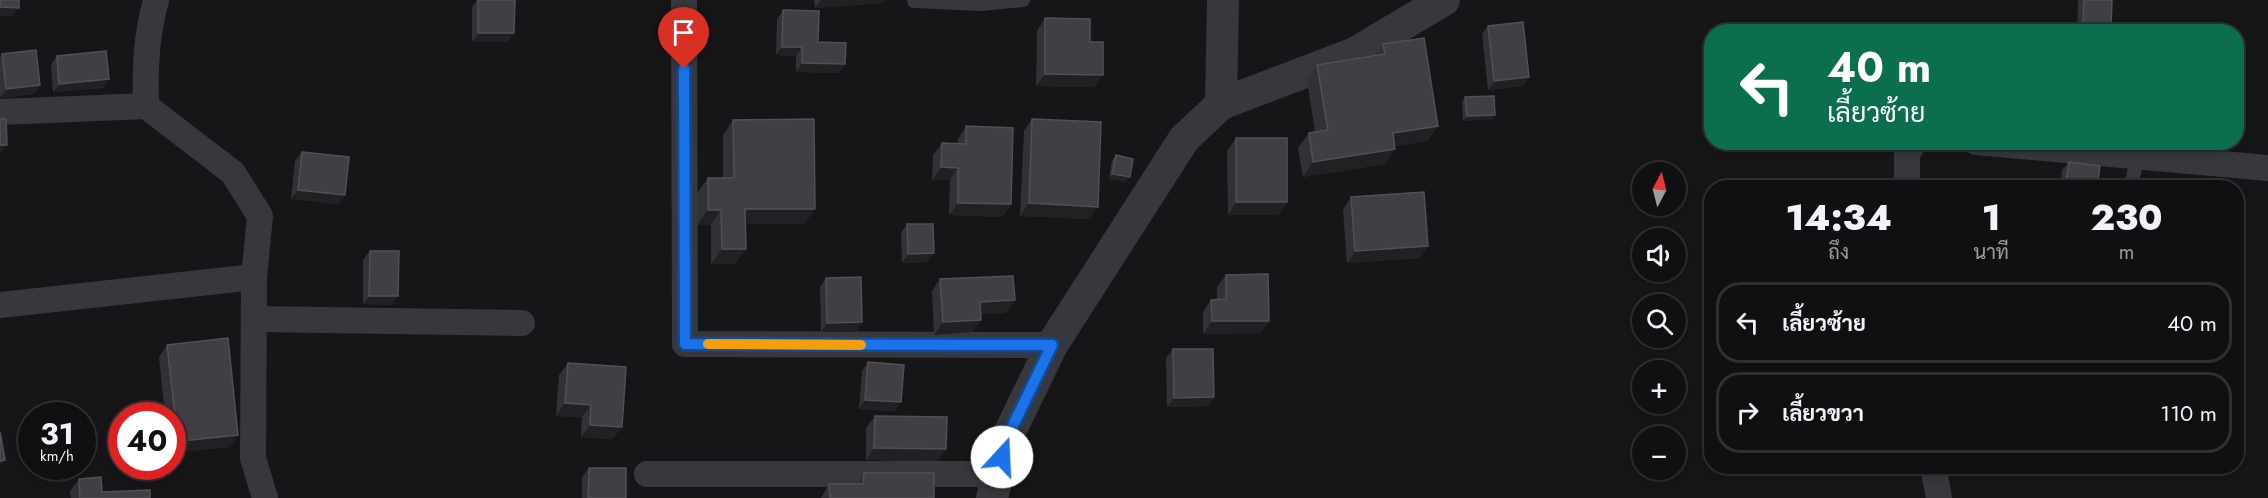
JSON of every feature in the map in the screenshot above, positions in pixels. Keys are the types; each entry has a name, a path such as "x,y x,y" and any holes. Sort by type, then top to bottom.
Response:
{"street":[{"path":"146,106 145,73 148,30 156,0"},
{"path":"684,0 685,344 1052,345"},
{"path":"1221,104 1223,0"},
{"path":"647,474 995,486 1006,440 1052,345 1184,139 1221,104 1354,53 1444,0"},
{"path":"0,112 146,106 233,173 260,216 254,277 253,458 265,498"},
{"path":"1907,180 1907,154 1909,150"},
{"path":"2056,150 2268,168"},
{"path":"0,305 254,277"},
{"path":"254,319 522,323"},
{"path":"1934,474 1939,498"}],"lane":[{"path":"914,1 981,4 1023,0"},
{"path":"2133,180 2137,158"}],"building":[{"path":"0,0 19,0 19,8 0,7"},
{"path":"478,0 515,0 514,33 478,33"},
{"path":"2084,0 2112,0 2111,24 2083,23"},
{"path":"783,10 819,11 818,42 846,43 845,64 802,63 802,47 782,47"},
{"path":"1045,18 1090,19 1090,42 1103,42 1103,75 1045,74"},
{"path":"1523,22 1529,77 1494,81 1488,26"},
{"path":"1424,38 1438,126 1393,133 1395,149 1313,162 1309,133 1328,130 1317,65 1385,54 1383,44"},
{"path":"36,50 40,85 6,89 2,54"},
{"path":"106,51 109,79 59,84 57,56"},
{"path":"1494,96 1495,115 1467,116 1465,97"},
{"path":"0,119 6,119 7,145 0,145"},
{"path":"814,119 815,209 745,209 746,249 722,249 721,210 708,210 708,178 734,178 733,120"},
{"path":"1032,119 1101,122 1098,207 1029,203"},
{"path":"966,126 1013,128 1011,204 958,203 958,168 941,167 942,143 966,144"},
{"path":"1236,138 1287,138 1287,202 1236,202"},
{"path":"302,152 349,157 345,195 298,190"},
{"path":"1116,155 1133,159 1130,177 1112,174"},
{"path":"2069,162 2100,166 2098,180 2066,180"},
{"path":"1424,192 1428,246 1355,251 1351,197"},
{"path":"907,224 933,224 934,253 908,254"},
{"path":"370,251 399,251 398,296 369,296"},
{"path":"1268,274 1269,321 1212,321 1211,300 1226,299 1226,275"},
{"path":"1013,276 1015,300 980,302 981,320 943,322 940,279"},
{"path":"861,277 862,322 827,323 826,278"},
{"path":"228,338 238,435 186,441 186,402 174,402 167,345"},
{"path":"1173,349 1213,349 1214,397 1174,398"},
{"path":"868,362 904,365 901,402 865,400"},
{"path":"568,363 626,367 622,427 590,425 591,405 565,403"},
{"path":"875,416 947,417 946,449 874,448"},
{"path":"0,432 5,460 0,461"},
{"path":"589,468 626,468 626,498 588,498"},
{"path":"864,473 934,473 934,498 830,498 829,484 863,484"},
{"path":"96,477 101,477 102,492 150,490 150,498 80,498 79,480 96,480"}],"slow traffic":[{"path":"708,344 861,345"}],"route":[{"path":"684,69 685,344 1052,345 1006,440 1002,457"}]}
